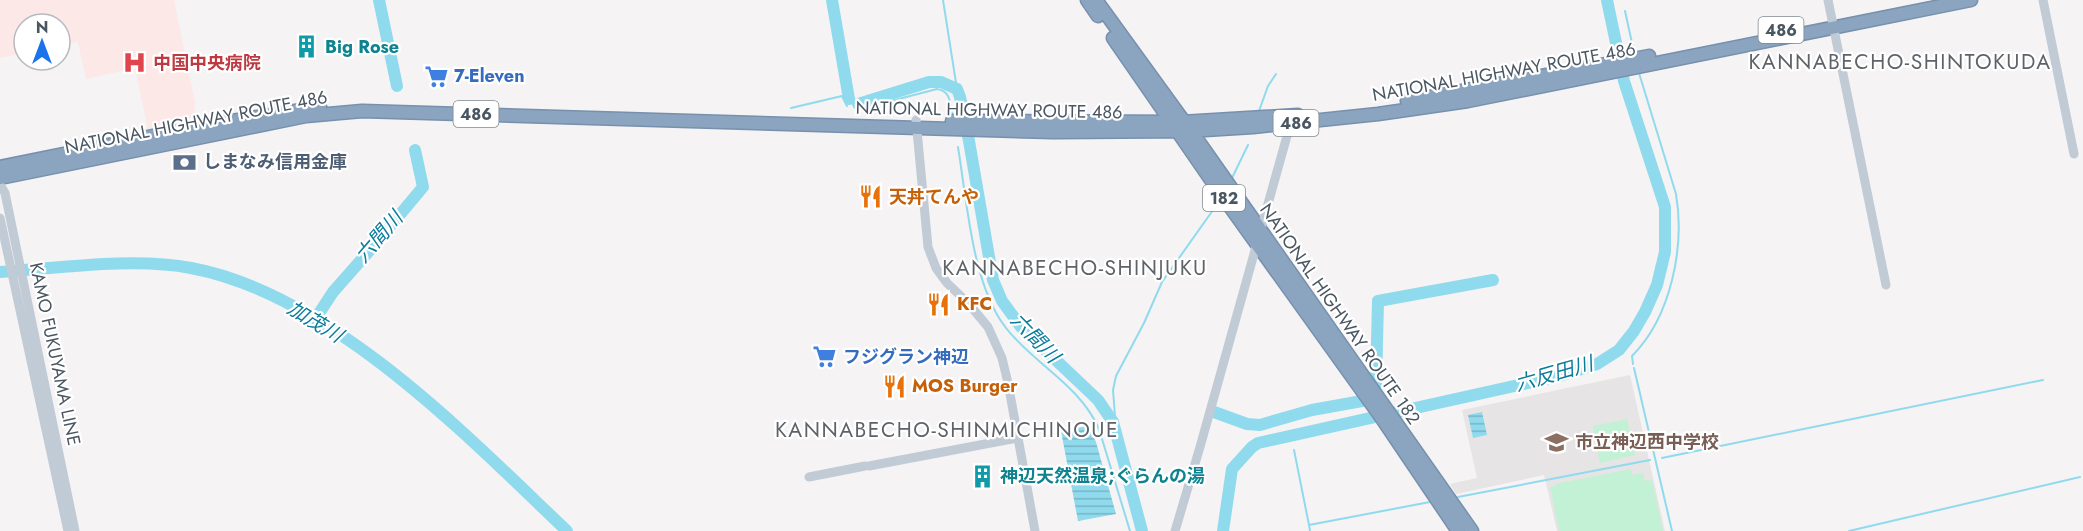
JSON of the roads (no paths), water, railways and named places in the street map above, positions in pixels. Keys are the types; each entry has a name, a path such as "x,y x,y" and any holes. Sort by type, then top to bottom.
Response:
{"highway":[{"name":"NATIONAL HIGHWAY ROUTE 182","path":"1087,0 1180,126"},
{"name":"NATIONAL HIGHWAY ROUTE 182","path":"1096,0 1180,126 1373,400 1472,531"},
{"name":"NATIONAL HIGHWAY ROUTE 486","path":"1833,24 1934,0"},
{"name":"NATIONAL HIGHWAY ROUTE 486","path":"0,177 306,116 362,111 964,125 1053,132 1291,119 1468,101 1615,67 1833,24 1971,0"},
{"name":"NATIONAL HIGHWAY ROUTE 486","path":"0,167 303,108 361,104 916,124"},
{"name":"NATIONAL HIGHWAY ROUTE 182","path":"1386,418 1458,531"}],"street":[{"path":"1828,0 1886,285"},
{"path":"2043,0 2074,154"},
{"path":"1175,531 1291,119"},
{"path":"916,124 928,248 936,268 947,283 988,327 1002,358 1035,531"},
{"name":"KAMO FUKUYAMA LINE","path":"0,185 5,193 13,258"},
{"name":"KAMO FUKUYAMA LINE","path":"0,218 13,258 75,531"},
{"name":"KAMO FUKUYAMA LINE","path":"20,288 68,531"},
{"path":"808,477 1017,438"}],"water":[{"path":"1482,412 1487,435 1473,438 1468,415"},
{"path":"1088,426 1096,442 1116,514 1078,521 1061,431"}],"waterway":[{"name":"六間川","path":"379,0 397,86"},
{"name":"六間川","path":"832,0 849,99"},
{"path":"943,0 957,89"},
{"name":"六反田川","path":"1223,531 1232,469 1258,443 1559,376 1597,364 1619,350 1634,331 1657,285 1665,252 1665,207 1624,81 1607,0"},
{"path":"1625,11 1634,52"},
{"path":"1633,364 1632,356 1657,322 1665,302 1672,280 1678,236 1676,194 1639,73"},
{"path":"1259,111 1268,86 1276,74"},
{"name":"六間川","path":"858,104 929,82 941,82 957,89 969,141 993,280 1002,301 1021,327 1098,400 1113,422 1142,531"},
{"path":"860,109 937,89 947,94 952,113"},
{"path":"791,108 842,96 847,106"},
{"path":"1232,178 1248,145"},
{"path":"958,147 968,217 985,289 1006,328 1017,341 1069,387 1091,414 1099,429 1130,531"},
{"name":"六間川","path":"316,318 333,292 423,187 415,150"},
{"path":"1113,422 1115,416 1113,390 1116,376 1144,323 1162,282 1218,203"},
{"name":"加茂川","path":"0,272 96,264 145,263 191,268 243,283 295,307 345,338 394,374 486,453 567,531"},
{"name":"六反田川","path":"1214,412 1247,424 1260,425 1312,410 1370,398 1376,384 1378,301 1493,280"},
{"path":"1634,368 1672,531"},
{"path":"1662,458 2043,380"},
{"name":"六反田川","path":"1288,417 1289,421"},
{"path":"1294,450 1309,525"},
{"path":"1458,497 1650,460"},
{"path":"1849,531 2080,477"},
{"path":"1310,531 1309,525 1430,502"}],"place":[{"name":"Big Rose","path":"307,47"},
{"name":"中国中央病院","path":"135,63"},
{"name":"7-Eleven","path":"436,76"},
{"name":"しまなみ信用金庫","path":"185,162"},
{"name":"天丼てんや","path":"871,197"},
{"name":"KFC","path":"939,304"},
{"name":"フジグラン神辺","path":"825,357"},
{"name":"MOS Burger","path":"894,386"},
{"name":"市立神辺西中学校","path":"1557,442"},
{"name":"神辺天然温泉;ぐらんの湯","path":"982,476"}],"district":[{"name":"KANNABECHO-SHINTOKUDA","path":"1900,62"},
{"name":"KANNABECHO-SHINJUKU","path":"1075,268"},
{"name":"KANNABECHO-SHINMICHINOUE","path":"947,430"}]}
